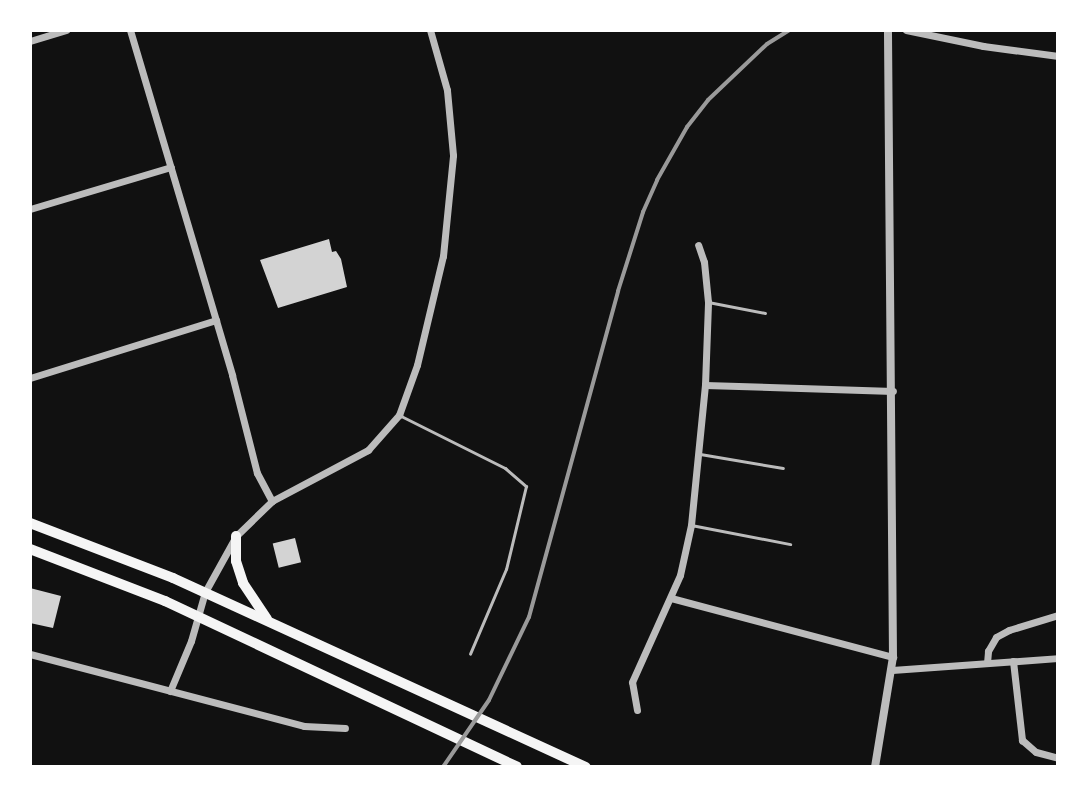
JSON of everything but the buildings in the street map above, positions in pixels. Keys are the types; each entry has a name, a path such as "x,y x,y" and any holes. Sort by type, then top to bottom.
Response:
{"main road":[{"path":"30,523 267,619 586,767"},
{"path":"236,536 239,572 267,619"},
{"path":"30,549 197,615 517,767"}],"street":[{"path":"30,41 66,30"},
{"path":"130,30 216,320 257,473 272,501"},
{"path":"170,691 205,592 236,536 272,501 368,450 399,415 417,365 443,256 453,155 447,90 430,30"},
{"path":"875,767 893,657 888,30"},
{"path":"906,30 992,48 1058,56"},
{"path":"30,209 171,167"},
{"path":"637,710 632,682 671,598 691,525 705,385 708,302 704,262 698,245"},
{"path":"30,378 216,320"},
{"path":"705,385 893,391"},
{"path":"671,598 893,657"},
{"path":"987,663 988,651 996,637 1058,615"},
{"path":"30,654 304,726 345,728"},
{"path":"892,670 1058,658"},
{"path":"1013,661 1022,740 1036,752 1058,758"}],"lane":[{"path":"708,302 765,313"},
{"path":"399,415 505,468 526,486 506,569 470,654"},
{"path":"699,453 783,468"},
{"path":"691,525 790,544"}],"railway":[{"path":"443,767 489,700 529,617 618,291 643,212 657,180 687,127 708,100 767,44 789,30"}]}
